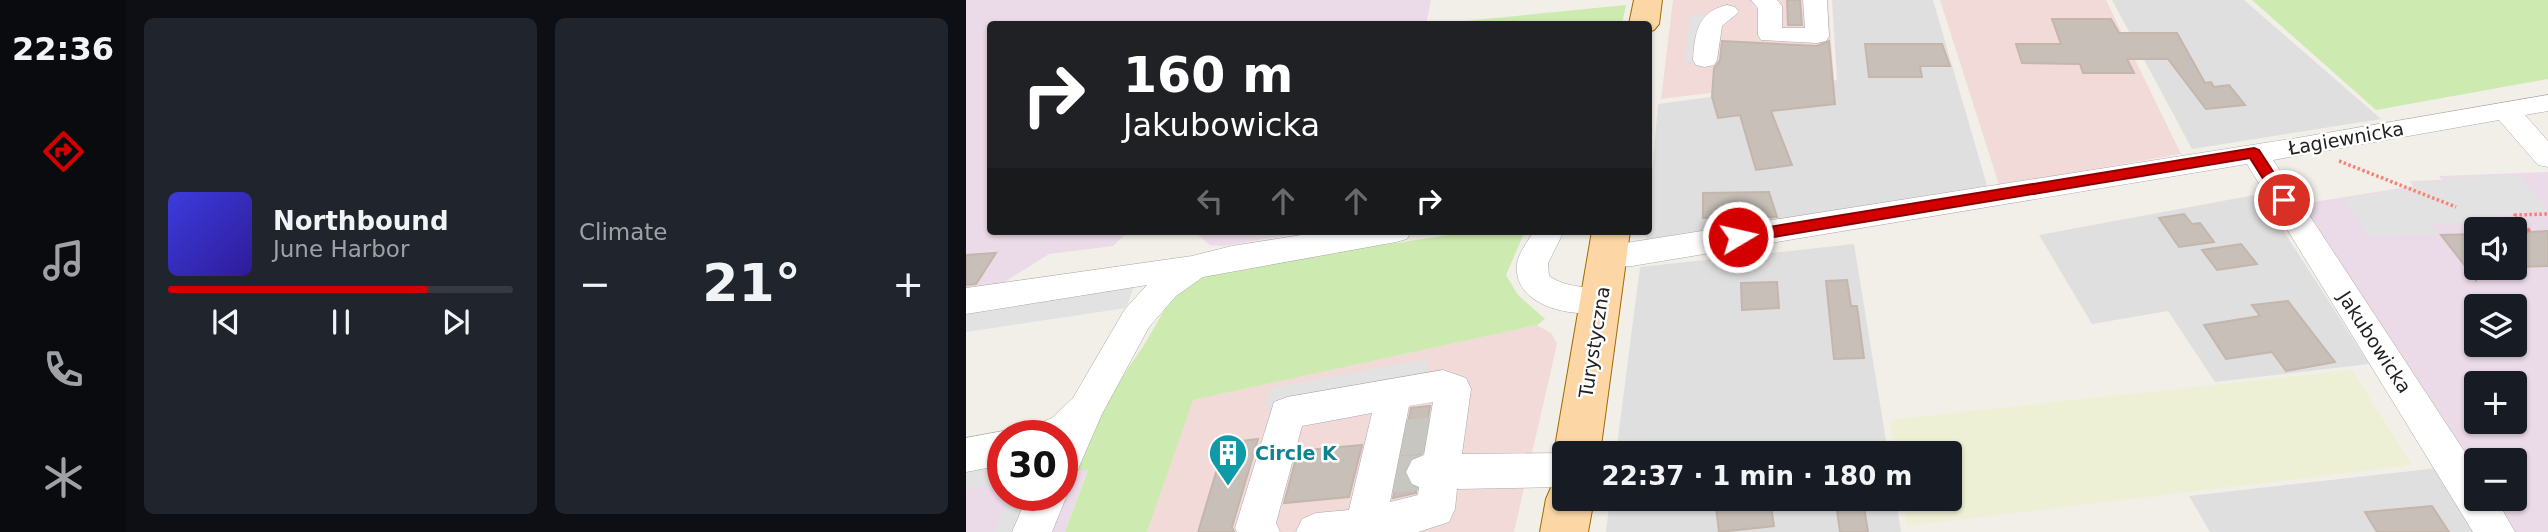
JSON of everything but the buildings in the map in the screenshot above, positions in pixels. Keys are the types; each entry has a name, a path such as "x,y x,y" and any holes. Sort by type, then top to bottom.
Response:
{"main road":[{"path":"1644,21 1648,0"},
{"name":"Turystyczna","path":"1579,441 1609,243"},
{"path":"1564,532 1568,511"}],"street":[{"path":"1763,0 1770,6 1770,36 1817,36 1815,0"},
{"path":"1706,60 1709,24 1713,18 1729,16"},
{"name":"Łagiewnicka","path":"1609,243 1632,254 2548,103"},
{"path":"2504,109 2548,158"},
{"name":"Jakubowicka","path":"2254,153 2495,532"},
{"path":"966,301 1194,267 1232,258 1372,235"},
{"path":"1547,235 1532,263 1534,282 1552,296 1569,301 1601,301"},
{"path":"1078,427 1137,318 1165,287 1194,267"},
{"path":"1260,532 1255,528 1287,413 1443,384 1453,389 1366,527"},
{"path":"1316,532 1366,527 1435,509 1411,455 1394,393"},
{"path":"1074,420 1086,409"},
{"path":"966,455 987,451"},
{"path":"1411,455 1552,469"},
{"path":"1032,532 1041,511"}],"path":[{"path":"2384,179 2456,207"},
{"path":"2529,232 2515,215 2548,214"}],"shaded area":[{"path":"966,0 1431,0 1427,21 987,21 987,235 1125,235 1113,246 1049,254 992,290 966,293"},
{"path":"1673,0 1828,0 1834,78 1661,99"},
{"path":"1832,0 1933,0 1988,189 1646,240 1646,235 1652,235 1652,172 1658,104 1837,80"},
{"path":"1940,0 2106,0 2181,154 1999,185"},
{"path":"2112,0 2244,0 2381,119 2192,149"},
{"path":"1691,15 1704,15 1699,63 1684,63"},
{"path":"2548,172 2548,532 2506,532 2493,511 2527,511 2527,448 2464,448 2464,467 2296,205 2413,186 2410,181 2442,180 2439,176"},
{"path":"2520,176 2548,211 2498,213 2500,217 2464,217 2464,223 2431,224 2439,235 2369,237 2344,199 2417,186 2415,182 2447,182 2444,177"},
{"path":"2260,194 2369,364 2215,382 2168,311 2092,324 2039,235"},
{"path":"1198,235 1289,235 1223,246 1210,245"},
{"path":"1854,244 1886,441 1618,441 1640,267"},
{"path":"1135,284 1126,308 966,332 966,309"},
{"path":"1537,325 1552,334 1557,344 1514,532 1147,532 1192,400"},
{"path":"1428,359 1428,378 1267,408 1270,388"},
{"path":"987,467 987,486 966,489 966,470"},
{"path":"2438,468 2478,532 2210,532 2189,496"},
{"path":"1088,469 1078,496 1078,471"},
{"path":"987,486 987,511 1073,511 1065,532 966,532 966,489"},
{"path":"1003,511 1026,511 1017,532 994,532"},
{"path":"1609,511 1898,511 1901,532 1606,532"}],"green space":[{"path":"2252,0 2548,0 2548,79 2376,110"},
{"path":"1626,5 1623,21 1464,21"},
{"path":"1449,235 1523,235 1506,275 1518,295 1545,319 1537,325 1193,400 1147,532 1065,532 1073,511 1078,511 1078,497 1088,470 1078,471 1078,463 1111,393 1144,345 1173,295 1210,271"},
{"path":"2352,370 2412,465 1907,526 1905,511 1962,511 1962,441 1893,441 1889,420"}],"tunnel":[{"path":"1397,438 1431,435"},
{"path":"1389,475 1425,472"}],"place":[{"name":"Circle K","path":"1228,487"}],"route":[{"path":"1738,237 2254,153 2284,200"}]}
